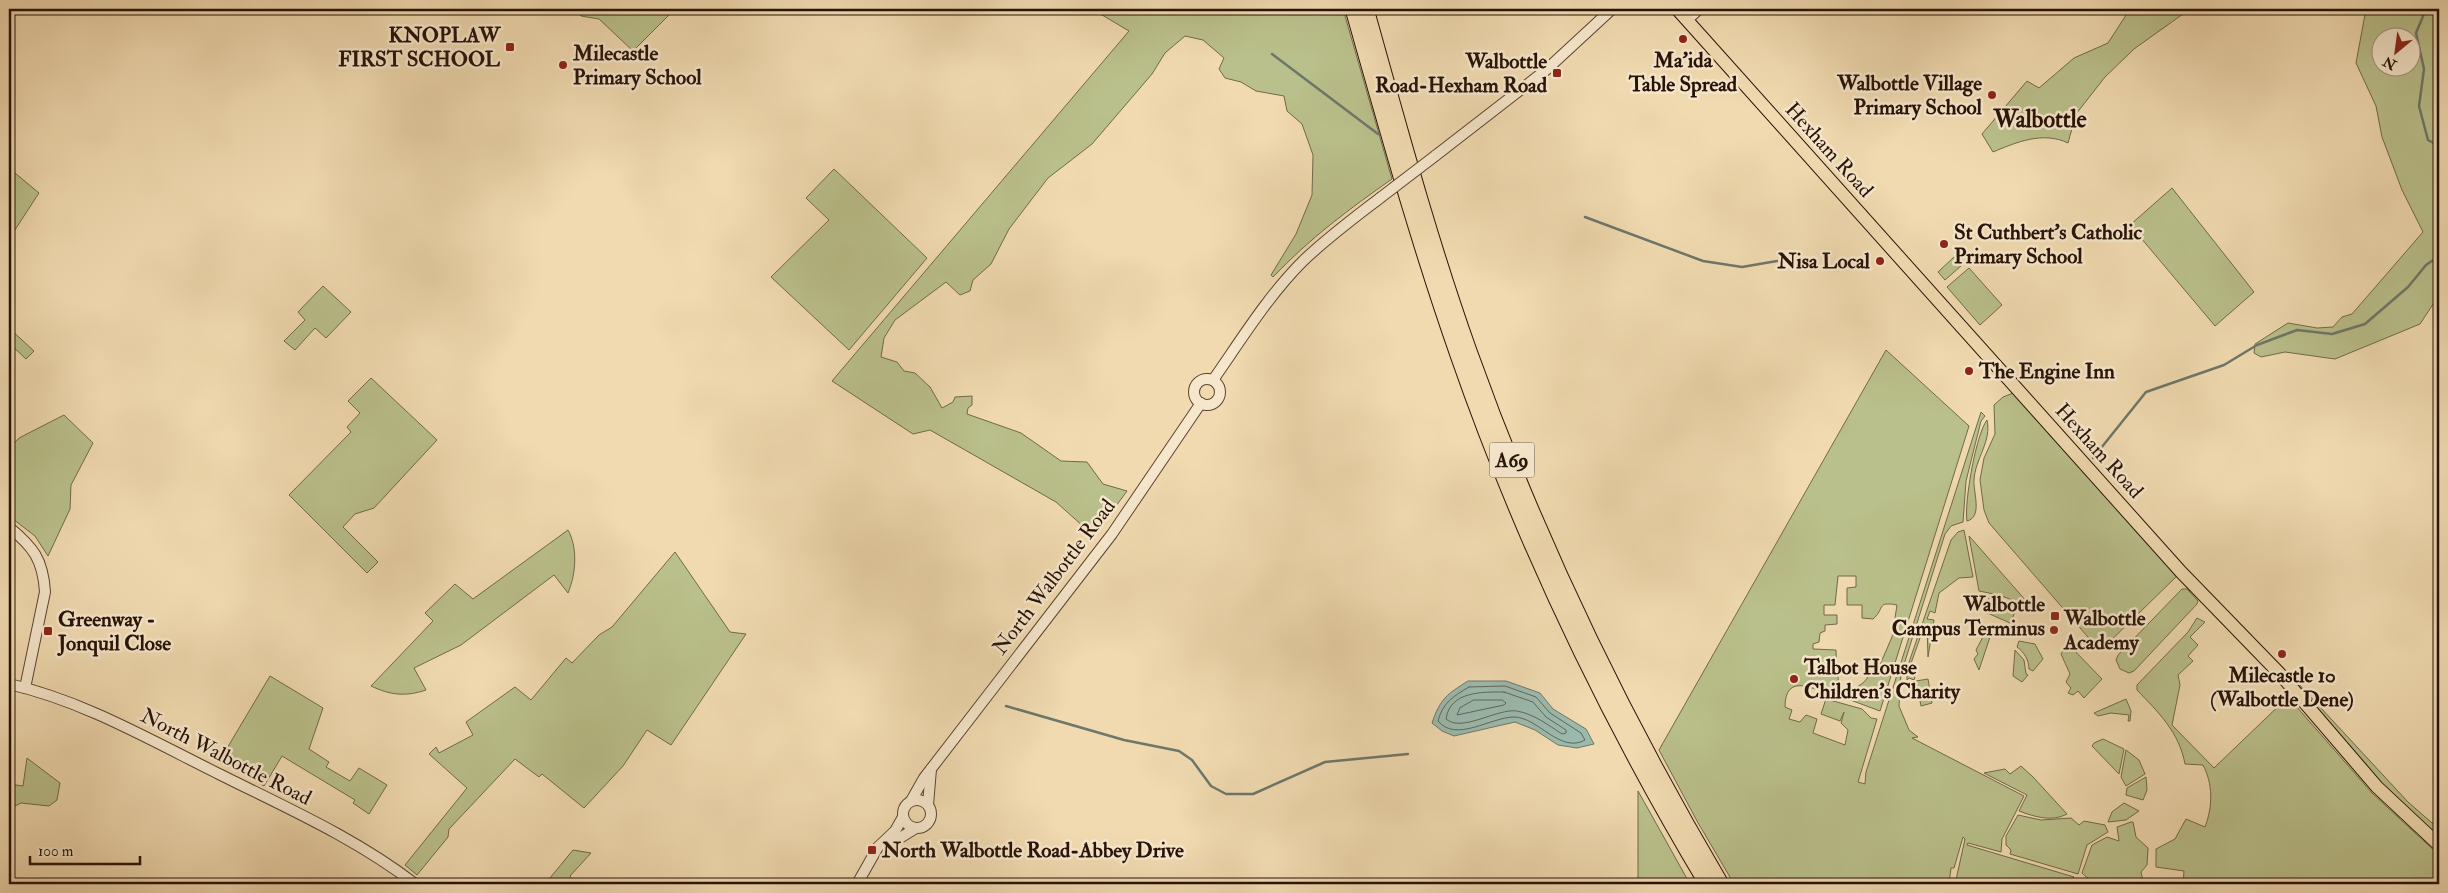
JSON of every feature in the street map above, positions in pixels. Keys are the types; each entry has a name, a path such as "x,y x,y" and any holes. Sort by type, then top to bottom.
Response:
{"highway":[{"name":"A69","path":"1354,9 1409,206 1432,280 1504,478 1593,674 1680,838 1707,884"},
{"name":"A69","path":"1366,9 1444,275 1469,352 1517,474 1546,544 1605,670 1690,832 1721,884"}],"main road":[{"name":"Hexham Road","path":"1677,9 2181,572 2280,674 2377,787 2439,845"}],"street":[{"path":"1201,403 1195,395 1196,386 1203,379 1213,380 1257,316 1297,267 1339,229 1546,70 1612,9"},
{"path":"1687,20 1700,9"},
{"name":"North Walbottle Road","path":"856,884 878,850 896,831 904,807 911,801 924,778 1112,534 1201,403 1210,404 1219,397 1219,387 1213,380"},
{"path":"9,526 30,544 44,580 45,592 25,688"},
{"name":"North Walbottle Road","path":"9,684 75,704 119,724 291,810 360,847 415,884"},
{"name":"North Walbottle Road","path":"878,850 928,823 931,814 928,806 931,769"},
{"path":"911,801 920,800 928,806"},
{"path":"902,817 907,825 916,828"}],"green space":[{"path":"573,9 665,9 669,15 633,51 599,19 581,16"},
{"path":"1092,9 1343,9 1392,179 1330,225 1273,277 1271,275 1296,234 1312,195 1313,155 1302,124 1287,111 1284,96 1256,91 1241,82 1225,78 1219,69 1224,58 1203,40 1185,36 1165,53 1152,74 1092,144 1048,178 1009,229 991,264 973,280 970,291 960,295 946,282 895,320 884,338 881,357 897,362 904,371 915,373 930,387 942,408 953,402 955,397 972,396 972,405 968,408 967,414 1021,433 1061,461 1087,462 1103,484 1127,491 1094,536 1056,502 930,430 913,434 832,381 1129,31"},
{"path":"2130,9 2187,9 2183,14 2134,49 2105,77 2076,114 2068,143 2049,138 2030,139 1993,152 1982,134 2027,81 2039,88 2074,58 2108,43"},
{"path":"2366,9 2436,9 2436,14 2439,14 2439,295 2420,324 2335,359 2285,352 2261,357 2254,353 2255,344 2288,323 2317,328 2333,327 2342,317 2352,314 2423,232 2402,190 2382,137 2376,106 2356,63"},
{"path":"9,168 39,193 9,239"},
{"path":"834,169 927,258 849,350 771,277 829,220 806,198"},
{"path":"2172,188 2254,292 2215,326 2130,225"},
{"path":"1954,257 1962,265 1945,280 1938,272"},
{"path":"1969,268 2002,305 1980,325 1947,287"},
{"path":"323,286 351,312 326,338 315,328 295,350 284,341 305,320 298,312"},
{"path":"9,328 34,351 26,359 9,343"},
{"path":"1886,350 1969,426 1880,711 1845,698 1850,691 1864,682 1869,674 1874,676 1876,674 1892,637 1897,605 1883,605 1873,619 1862,618 1862,605 1847,605 1847,588 1856,587 1856,576 1838,576 1835,605 1824,605 1824,615 1837,615 1837,624 1825,625 1825,631 1820,633 1819,642 1813,644 1813,649 1836,650 1838,695 1833,696 1809,687 1795,686 1786,696 1785,707 1792,710 1789,719 1800,722 1806,715 1817,719 1813,733 1845,745 1848,730 1841,723 1844,712 1840,721 1821,714 1826,699 1862,709 1871,718 1877,719 1858,782 1865,784 1866,772 1981,412 1985,416 1981,421 1966,481 1963,522 1951,526 1945,534 1901,674 1899,706 1909,730 1918,737 1912,738 2024,796 2002,839 2001,852 1968,843 1967,845 2074,877 2072,884 1952,884 1953,880 1956,880 1965,839 1963,837 1954,868 1951,868 1949,884 1734,884 1697,821 1659,750"},
{"path":"371,378 437,440 374,508 355,514 343,527 378,562 367,573 289,495 351,432 347,427 360,413 348,401"},
{"path":"2016,392 2177,576 2100,651 1989,523 1984,510 1980,480 1984,458 1995,434 1994,405 2003,397"},
{"path":"64,415 93,443 71,485 70,509 48,556 35,536 9,516 9,449 19,438"},
{"path":"1987,420 1987,435 1975,472 1975,515 1967,521 1967,500 1975,453"},
{"path":"568,530 575,553 575,561 573,578 568,593 554,575 461,645 414,668 426,690 411,694 398,694 371,686 433,621 425,613 455,584 473,599"},
{"path":"1964,530 1973,577 1959,578 1939,593 1935,613 1930,611 1927,619 1934,620 1928,657 1927,625 1925,624 1909,669 1915,677 1914,680 1909,678 1907,680 1907,668 1951,540 1958,532"},
{"path":"1969,536 2027,602 2023,604 1999,595 1979,591"},
{"path":"675,552 730,632 746,634 671,745 647,730 623,766 584,808 542,774 539,777 515,759 449,829 448,837 417,875 405,865 467,788 429,754 436,747 439,753 473,735 466,722 515,687 531,700 566,658 572,663 599,635 612,627"},
{"path":"2182,589 2187,589 2198,601 2197,604 2134,671 2129,673 2120,669 2116,660 2118,655"},
{"path":"1990,596 2017,608 2010,623 1983,611"},
{"path":"2197,618 2205,622 2190,637 2198,645 2188,656 2193,661 2178,675 2180,685 2172,725 2214,768 2288,697 2372,793 2439,855 2439,884 2183,884 2184,871 2156,867 2156,849 2175,839 2186,819 2205,827 2211,795 2209,780 2203,765 2185,764 2173,733 2160,715 2137,690 2137,685 2188,632"},
{"path":"1992,631 1979,670 1974,659 1978,654 1976,650 1985,633"},
{"path":"2019,641 2035,644 2043,659 2033,671 2029,669 2026,656 2017,647"},
{"path":"2072,648 2102,679 2084,698 2078,691 2073,695 2068,693 2071,688 2066,682 2070,674 2061,654 2064,649"},
{"path":"2015,650 2024,660 2026,674 2028,675 2022,682 2013,676"},
{"path":"270,676 323,708 309,749 329,762 326,767 350,781 359,768 387,785 369,814 353,803 355,800 282,756 264,786 220,760"},
{"path":"1928,679 1932,703 1921,706 1916,681"},
{"path":"2295,680 2408,802 2439,829 2439,841 2404,811 2294,682"},
{"path":"2126,699 2131,711 2130,721 2128,721 2129,715 2111,713 2098,716 2094,713"},
{"path":"2103,739 2124,749 2119,774 2092,746"},
{"path":"2126,750 2139,760 2145,774 2126,786 2121,777"},
{"path":"27,758 60,783 57,800 49,806 21,803 9,809 9,784 23,786"},
{"path":"2021,766 2067,814 2049,818 2037,817 2019,811 2027,795 1984,773 2005,769 2010,774"},
{"path":"2146,777 2147,790 2143,800 2126,795 2127,788"},
{"path":"1638,791 1690,884 1638,884"},
{"path":"2124,803 2139,811 2126,820 2108,822 2112,812"},
{"path":"2018,815 2041,820 2071,818 2079,825 2084,821 2105,825 2108,832 2087,845 2078,874 2010,854 2011,850 2006,845 2006,836"},
{"path":"2133,822 2136,837 2148,848 2147,865 2141,872 2143,881 2148,882 2147,884 2104,884 2088,878 2082,873 2092,845 2107,837 2119,841 2117,827"},
{"path":"573,850 591,853 570,876 575,884 545,884"}],"water":[{"path":"1468,681 1506,681 1540,693 1553,709 1586,729 1594,744 1577,748 1558,745 1535,730 1515,722 1454,736 1442,731 1432,723 1438,708 1449,694"}],"waterway":[{"path":"2426,9 2416,33 2424,69 2419,106 2428,140 2439,146"},
{"path":"1272,54 1378,134"},
{"path":"1585,217 1703,261 1742,267 1777,261"},
{"path":"2093,458 2146,392 2224,365 2257,345 2297,330 2332,334 2365,324 2408,287 2426,265 2439,256"},
{"path":"1006,706 1124,740 1179,751 1192,760 1211,786 1226,794 1253,794 1325,762 1408,754"}],"place":[{"name":"Ma'ida Table Spread","path":"1683,39"},
{"name":"KNOPLAW FIRST SCHOOL","path":"510,47"},
{"name":"Milecastle Primary School","path":"563,65"},
{"name":"Walbottle Road-Hexham Road","path":"1557,73"},
{"name":"Walbottle Village Primary School","path":"1992,95"},
{"name":"St Cuthbert's Catholic Primary School","path":"1944,244"},
{"name":"Nisa Local","path":"1880,261"},
{"name":"The Engine Inn","path":"1969,371"},
{"name":"Walbottle Campus Terminus","path":"2055,616"},
{"name":"Walbottle Academy","path":"2054,630"},
{"name":"Greenway - Jonquil Close","path":"48,631"},
{"name":"Milecastle 10 (Walbottle Dene)","path":"2282,654"},
{"name":"Talbot House Children's Charity","path":"1794,679"},
{"name":"North Walbottle Road-Abbey Drive","path":"872,850"}],"district":[{"name":"Walbottle","path":"2040,119"}]}
